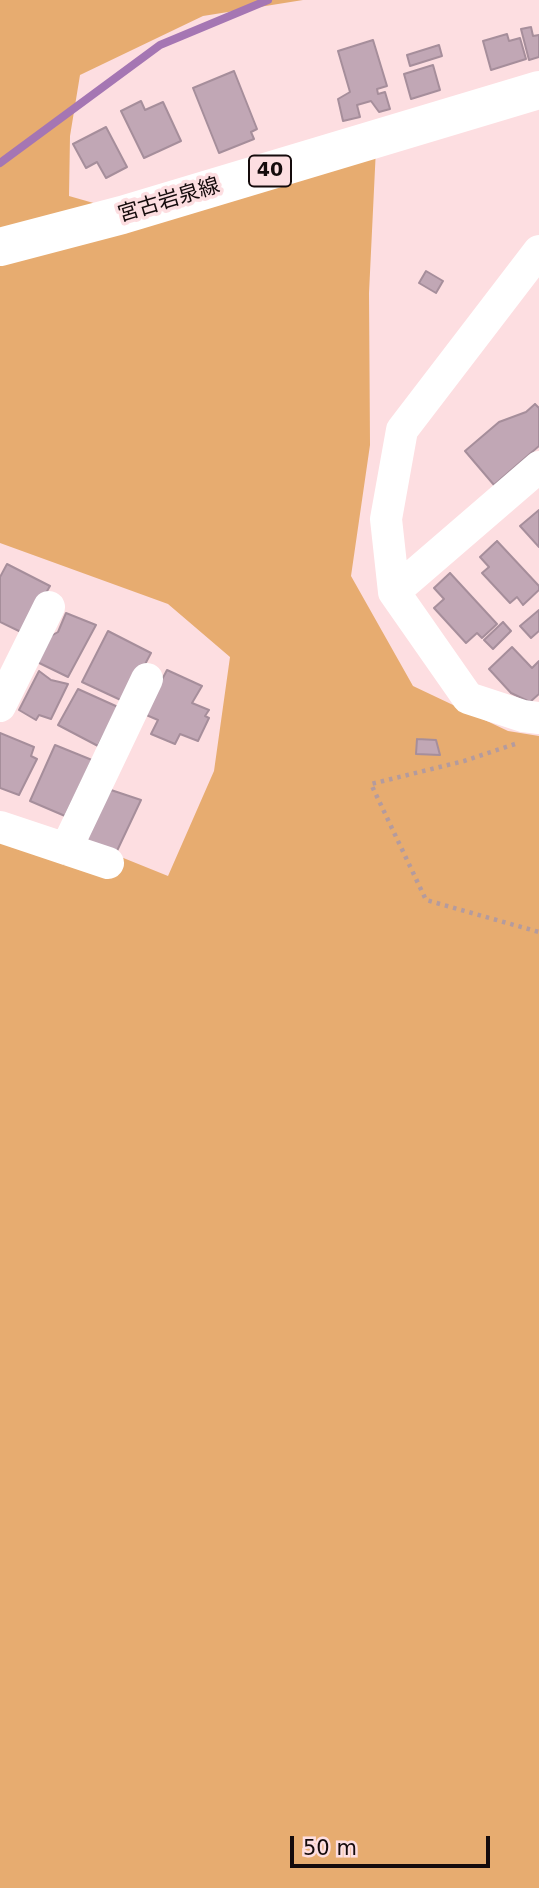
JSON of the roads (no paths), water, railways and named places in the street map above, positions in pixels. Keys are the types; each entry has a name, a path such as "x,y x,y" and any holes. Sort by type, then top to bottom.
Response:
{"main road":[{"name":"宮古岩泉線","path":"0,247 121,215 539,90"}],"street":[{"path":"533,729 523,716 468,698 394,592 386,519 402,430 539,251"},
{"path":"394,592 539,467"},
{"path":"0,706 49,607"},
{"path":"66,849 147,679"},
{"path":"0,827 108,863"}],"waterway":[{"path":"0,163 160,45 268,0"}]}
